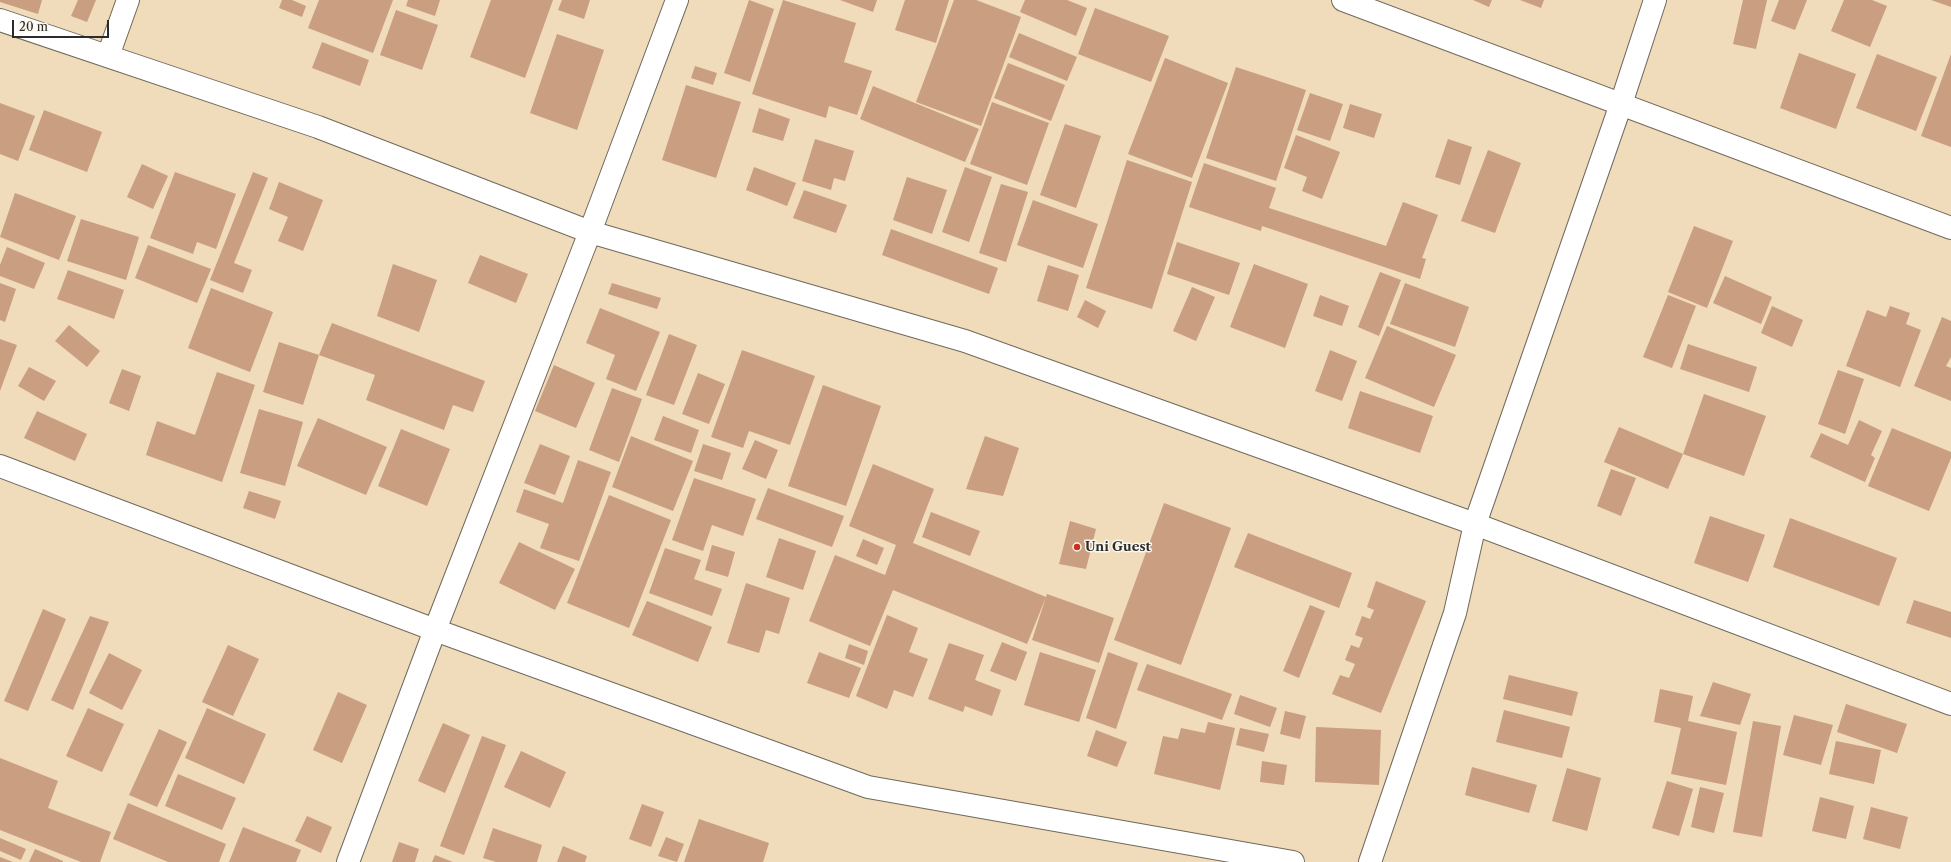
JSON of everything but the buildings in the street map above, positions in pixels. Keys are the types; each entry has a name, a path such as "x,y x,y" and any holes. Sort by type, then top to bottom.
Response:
{"street":[{"path":"108,56 128,0"},
{"path":"348,862 434,630 590,232 677,0"},
{"path":"1343,0 1951,228"},
{"path":"1370,862 1455,613 1475,524 1621,104 1655,0"},
{"path":"0,20 318,127 590,232 965,341 1475,524 1951,704"},
{"path":"0,466 434,630 868,787 1292,862"}],"place":[{"name":"Uni Guest","path":"1077,547"}]}
